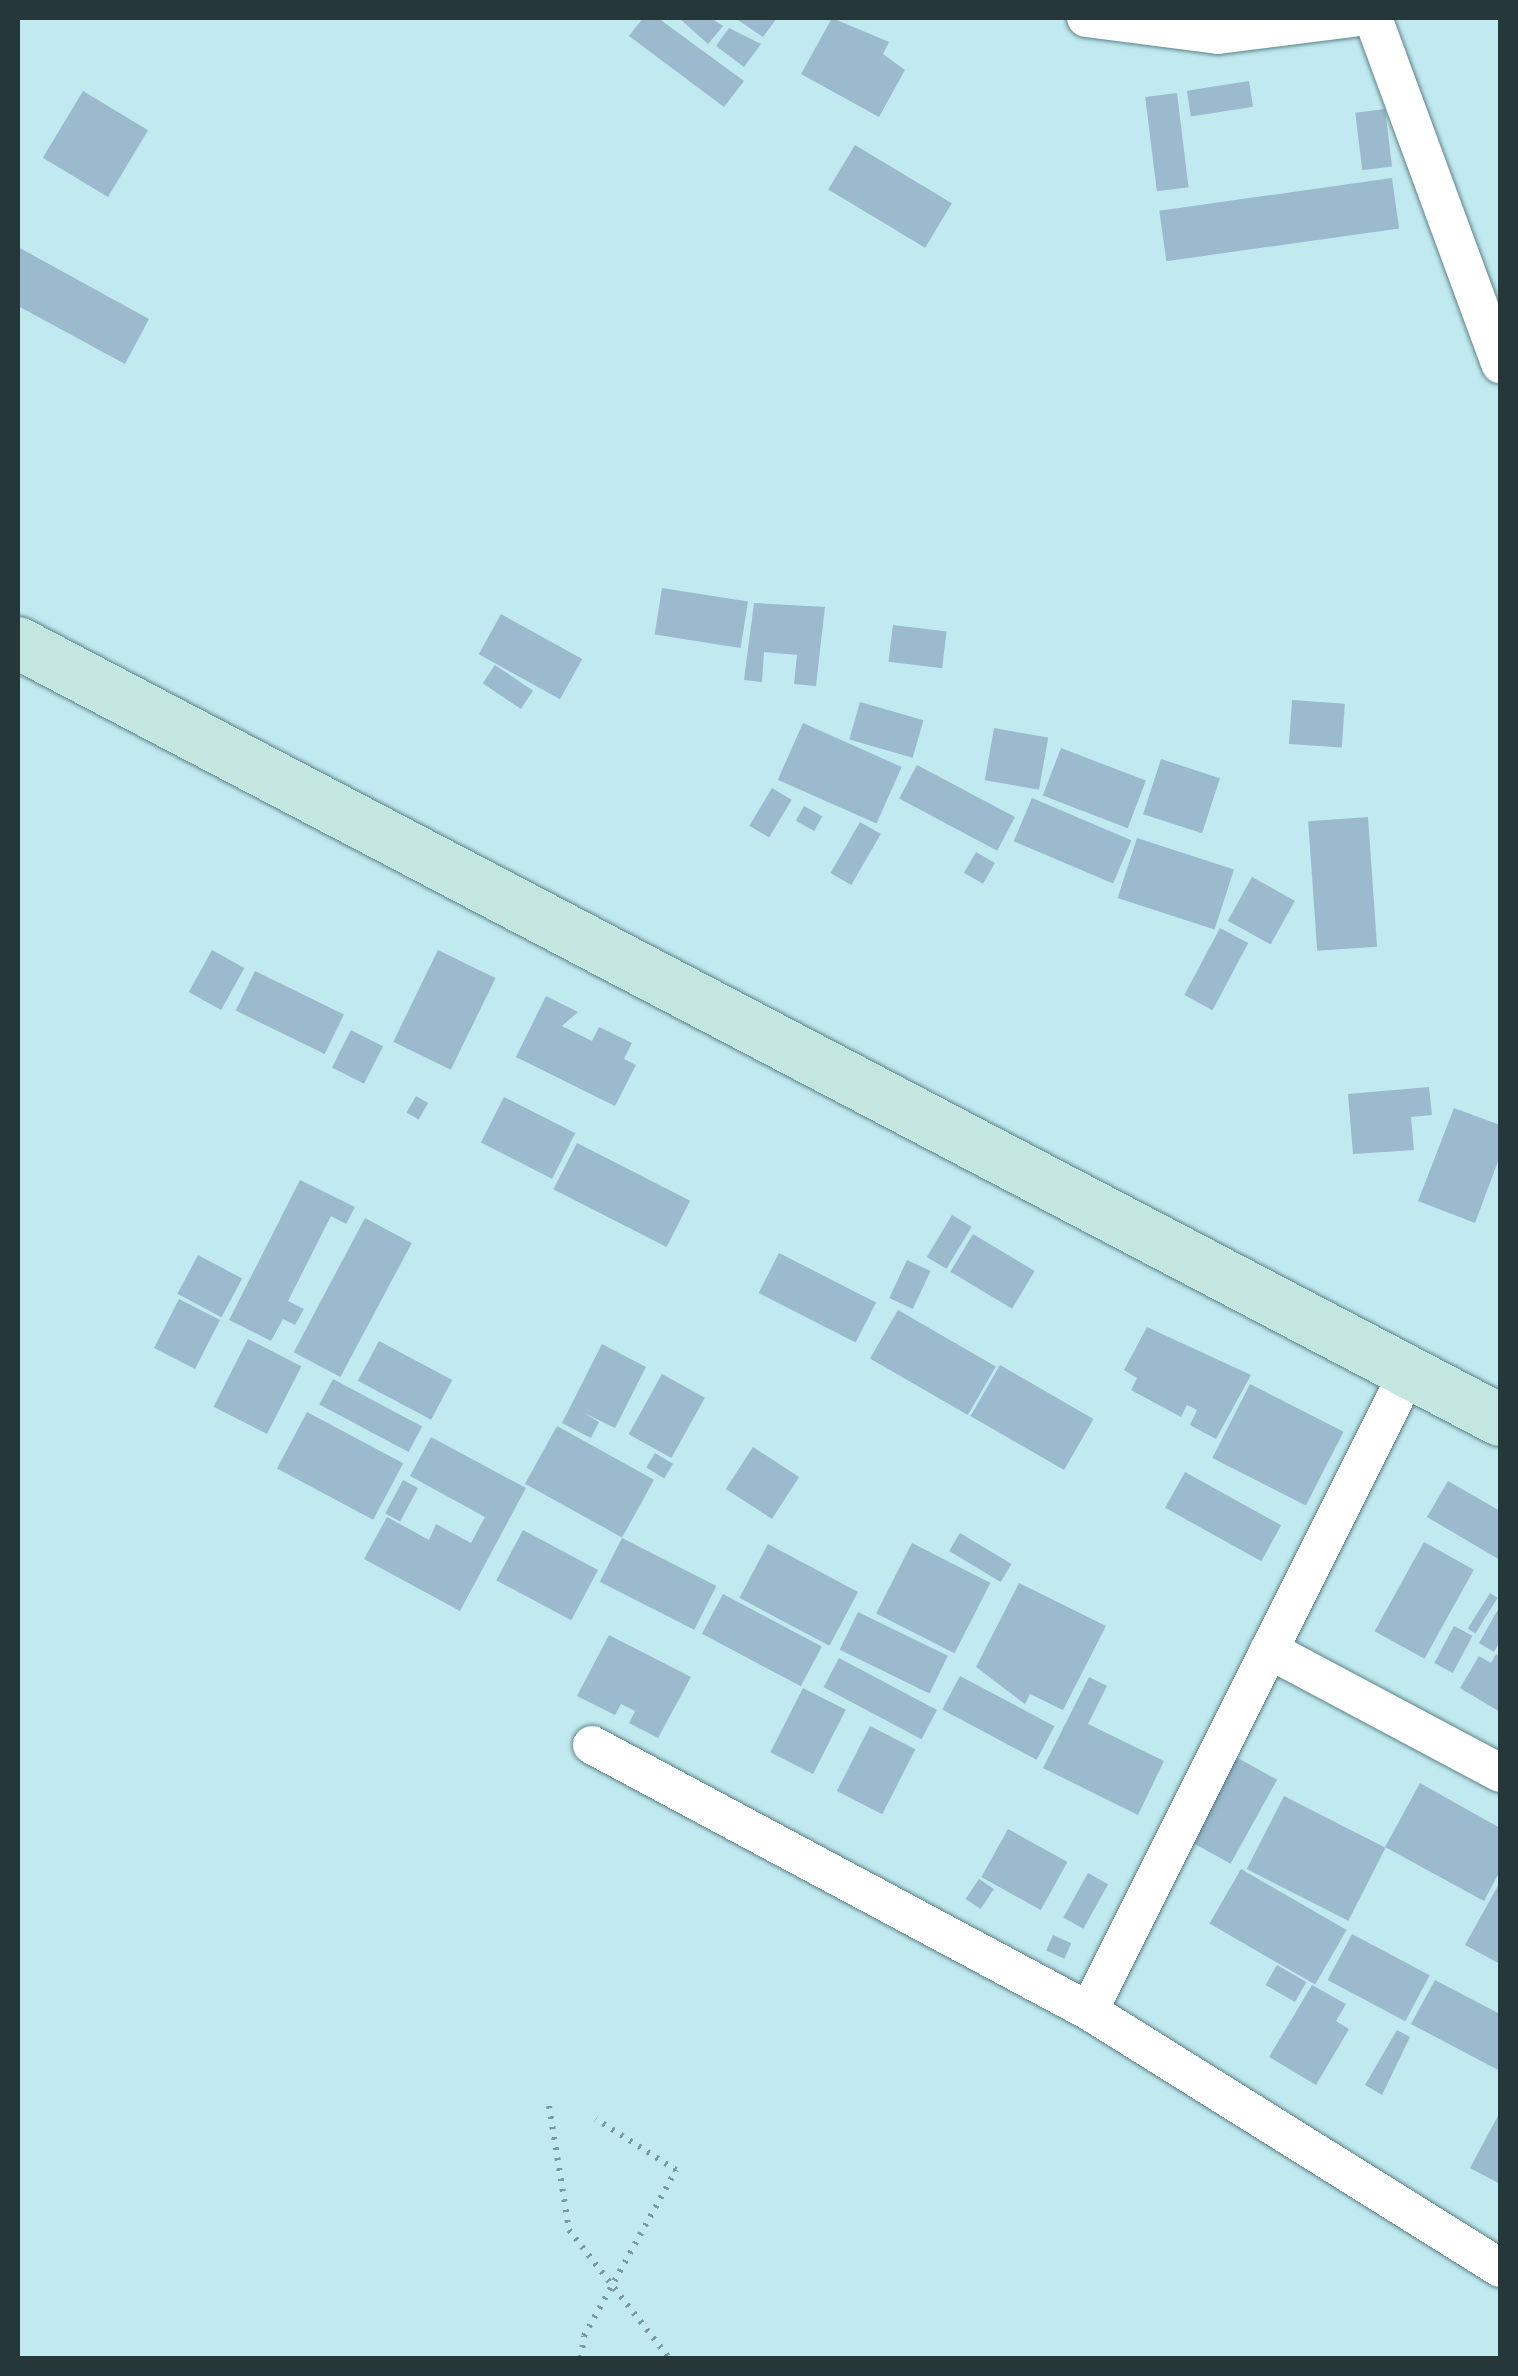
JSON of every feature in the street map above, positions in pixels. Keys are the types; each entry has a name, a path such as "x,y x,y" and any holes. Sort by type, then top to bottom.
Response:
{"street":[{"path":"1086,18 1218,35 1353,18"},
{"path":"1374,18 1500,364"},
{"path":"18,643 1500,1420"},
{"path":"1089,2011 1407,1374"},
{"path":"1269,1650 1500,1773"},
{"path":"592,1745 1089,2011 1500,2268"}],"path":[{"path":"549,2106 569,2230 669,2358"},
{"path":"580,2358 676,2170 596,2119"}],"building":[{"path":"643,18 658,18 744,81 724,107 629,36"},
{"path":"679,18 711,18 723,26 708,44"},
{"path":"735,18 777,18 763,37"},
{"path":"832,18 889,42 883,54 905,70 879,117 801,74"},
{"path":"729,28 761,44 744,67 716,46"},
{"path":"1249,81 1253,107 1191,117 1187,91"},
{"path":"83,91 148,130 108,197 43,158"},
{"path":"1177,93 1189,187 1157,191 1145,97"},
{"path":"1385,109 1392,167 1362,170 1355,113"},
{"path":"855,145 952,203 925,248 828,190"},
{"path":"1392,178 1399,229 1166,261 1159,211"},
{"path":"18,247 149,319 125,364 18,306"},
{"path":"662,588 748,602 741,648 655,634"},
{"path":"754,603 825,607 816,686 794,684 797,655 764,652 762,682 744,680"},
{"path":"501,614 582,659 560,699 479,654"},
{"path":"893,625 947,632 942,668 888,662"},
{"path":"495,665 533,691 521,709 483,683"},
{"path":"1292,700 1345,704 1342,748 1289,744"},
{"path":"860,702 923,720 913,758 849,739"},
{"path":"803,723 902,767 876,824 778,780"},
{"path":"994,728 1048,738 1039,790 985,780"},
{"path":"1061,748 1146,781 1128,828 1043,796"},
{"path":"1161,759 1220,778 1202,833 1143,814"},
{"path":"917,765 1015,817 997,851 899,799"},
{"path":"772,788 792,800 769,838 749,826"},
{"path":"1032,798 1131,840 1113,883 1014,841"},
{"path":"804,806 822,816 814,831 796,821"},
{"path":"1368,817 1377,947 1317,951 1308,821"},
{"path":"860,822 881,834 851,885 830,873"},
{"path":"1137,838 1234,870 1215,929 1118,898"},
{"path":"976,852 995,863 983,884 964,873"},
{"path":"1252,877 1295,901 1271,944 1228,921"},
{"path":"1220,928 1248,943 1213,1010 1184,995"},
{"path":"212,950 244,968 221,1010 189,992"},
{"path":"438,950 496,978 451,1070 393,1042"},
{"path":"255,971 344,1014 325,1054 236,1011"},
{"path":"546,996 578,1012 562,1026 592,1041 599,1027 632,1043 624,1059 636,1065 615,1106 516,1057"},
{"path":"351,1030 383,1046 364,1084 332,1067"},
{"path":"1429,1087 1432,1115 1411,1117 1414,1150 1353,1154 1348,1094"},
{"path":"416,1096 428,1103 419,1119 407,1112"},
{"path":"504,1097 575,1133 552,1179 481,1142"},
{"path":"1454,1108 1500,1125 1500,1156 1475,1223 1418,1201"},
{"path":"577,1143 690,1201 667,1247 553,1189"},
{"path":"300,1180 355,1207 346,1224 331,1216 288,1301 304,1309 295,1325 283,1319 271,1341 229,1320"},
{"path":"952,1215 972,1227 946,1269 927,1257"},
{"path":"365,1218 412,1243 340,1377 294,1352"},
{"path":"973,1234 1035,1271 1012,1309 950,1272"},
{"path":"779,1253 876,1302 856,1343 759,1293"},
{"path":"198,1255 242,1278 221,1317 177,1294"},
{"path":"907,1260 931,1271 913,1309 889,1298"},
{"path":"179,1299 220,1320 195,1369 154,1348"},
{"path":"898,1310 996,1366 968,1415 870,1358"},
{"path":"1147,1327 1251,1375 1216,1439 1190,1425 1197,1410 1187,1405 1181,1417 1131,1390 1137,1378 1124,1370"},
{"path":"248,1339 301,1366 267,1434 213,1407"},
{"path":"379,1341 452,1380 431,1420 358,1381"},
{"path":"602,1344 646,1367 615,1428 584,1413 599,1422 591,1438 562,1423"},
{"path":"1000,1365 1094,1419 1064,1470 970,1416"},
{"path":"662,1374 705,1398 671,1458 629,1434"},
{"path":"333,1379 422,1426 409,1452 319,1405"},
{"path":"1250,1384 1344,1432 1306,1506 1212,1458"},
{"path":"307,1412 403,1463 373,1520 277,1469"},
{"path":"557,1426 654,1480 622,1538 525,1484"},
{"path":"431,1437 526,1488 460,1611 364,1559 387,1517 429,1540 436,1524 471,1543 485,1517 410,1476"},
{"path":"753,1447 799,1477 772,1519 726,1489"},
{"path":"655,1453 673,1464 664,1478 646,1468"},
{"path":"1185,1472 1281,1525 1261,1561 1165,1508"},
{"path":"403,1480 418,1488 400,1522 385,1514"},
{"path":"1448,1481 1500,1511 1500,1560 1427,1517"},
{"path":"523,1530 598,1570 571,1620 496,1580"},
{"path":"960,1533 1011,1564 1001,1582 949,1551"},
{"path":"622,1538 716,1586 694,1630 600,1582"},
{"path":"1424,1542 1474,1570 1424,1659 1375,1631"},
{"path":"912,1543 990,1583 955,1653 876,1613"},
{"path":"768,1544 858,1592 829,1646 739,1598"},
{"path":"1019,1583 1106,1626 1063,1710 1030,1694 1025,1704 976,1667"},
{"path":"1490,1593 1498,1598 1475,1633 1468,1629"},
{"path":"723,1594 822,1647 801,1686 702,1634"},
{"path":"1500,1606 1500,1641 1494,1652 1479,1643"},
{"path":"858,1612 948,1656 929,1694 840,1650"},
{"path":"1454,1626 1473,1636 1453,1673 1434,1663"},
{"path":"609,1635 691,1677 658,1738 629,1723 635,1711 621,1704 615,1715 577,1696"},
{"path":"1496,1654 1500,1656 1500,1712 1460,1688 1479,1656 1491,1663"},
{"path":"839,1658 937,1710 922,1739 824,1687"},
{"path":"960,1676 1054,1726 1037,1760 942,1710"},
{"path":"1089,1677 1107,1686 1088,1724 1164,1761 1138,1815 1043,1768"},
{"path":"803,1688 846,1710 813,1774 770,1752"},
{"path":"870,1726 915,1749 882,1814 837,1791"},
{"path":"1236,1757 1277,1780 1231,1864 1189,1841"},
{"path":"1420,1783 1500,1828 1500,1871 1484,1901 1385,1847"},
{"path":"1284,1796 1386,1848 1348,1921 1247,1869"},
{"path":"1008,1829 1067,1862 1041,1910 981,1877"},
{"path":"1241,1869 1347,1930 1315,1985 1210,1924"},
{"path":"1088,1873 1108,1884 1083,1929 1063,1918"},
{"path":"979,1879 994,1889 981,1909 966,1899"},
{"path":"1500,1882 1500,1964 1465,1945"},
{"path":"1352,1934 1430,1975 1405,2021 1328,1980"},
{"path":"1053,1935 1071,1943 1064,1959 1046,1951"},
{"path":"1277,1965 1306,1982 1295,2002 1266,1985"},
{"path":"1435,1980 1500,2014 1500,2071 1411,2024"},
{"path":"1312,1985 1346,2004 1336,2021 1349,2029 1316,2085 1269,2057"},
{"path":"1397,2030 1410,2037 1382,2095 1365,2085"},
{"path":"1500,2112 1500,2184 1470,2168"}]}
